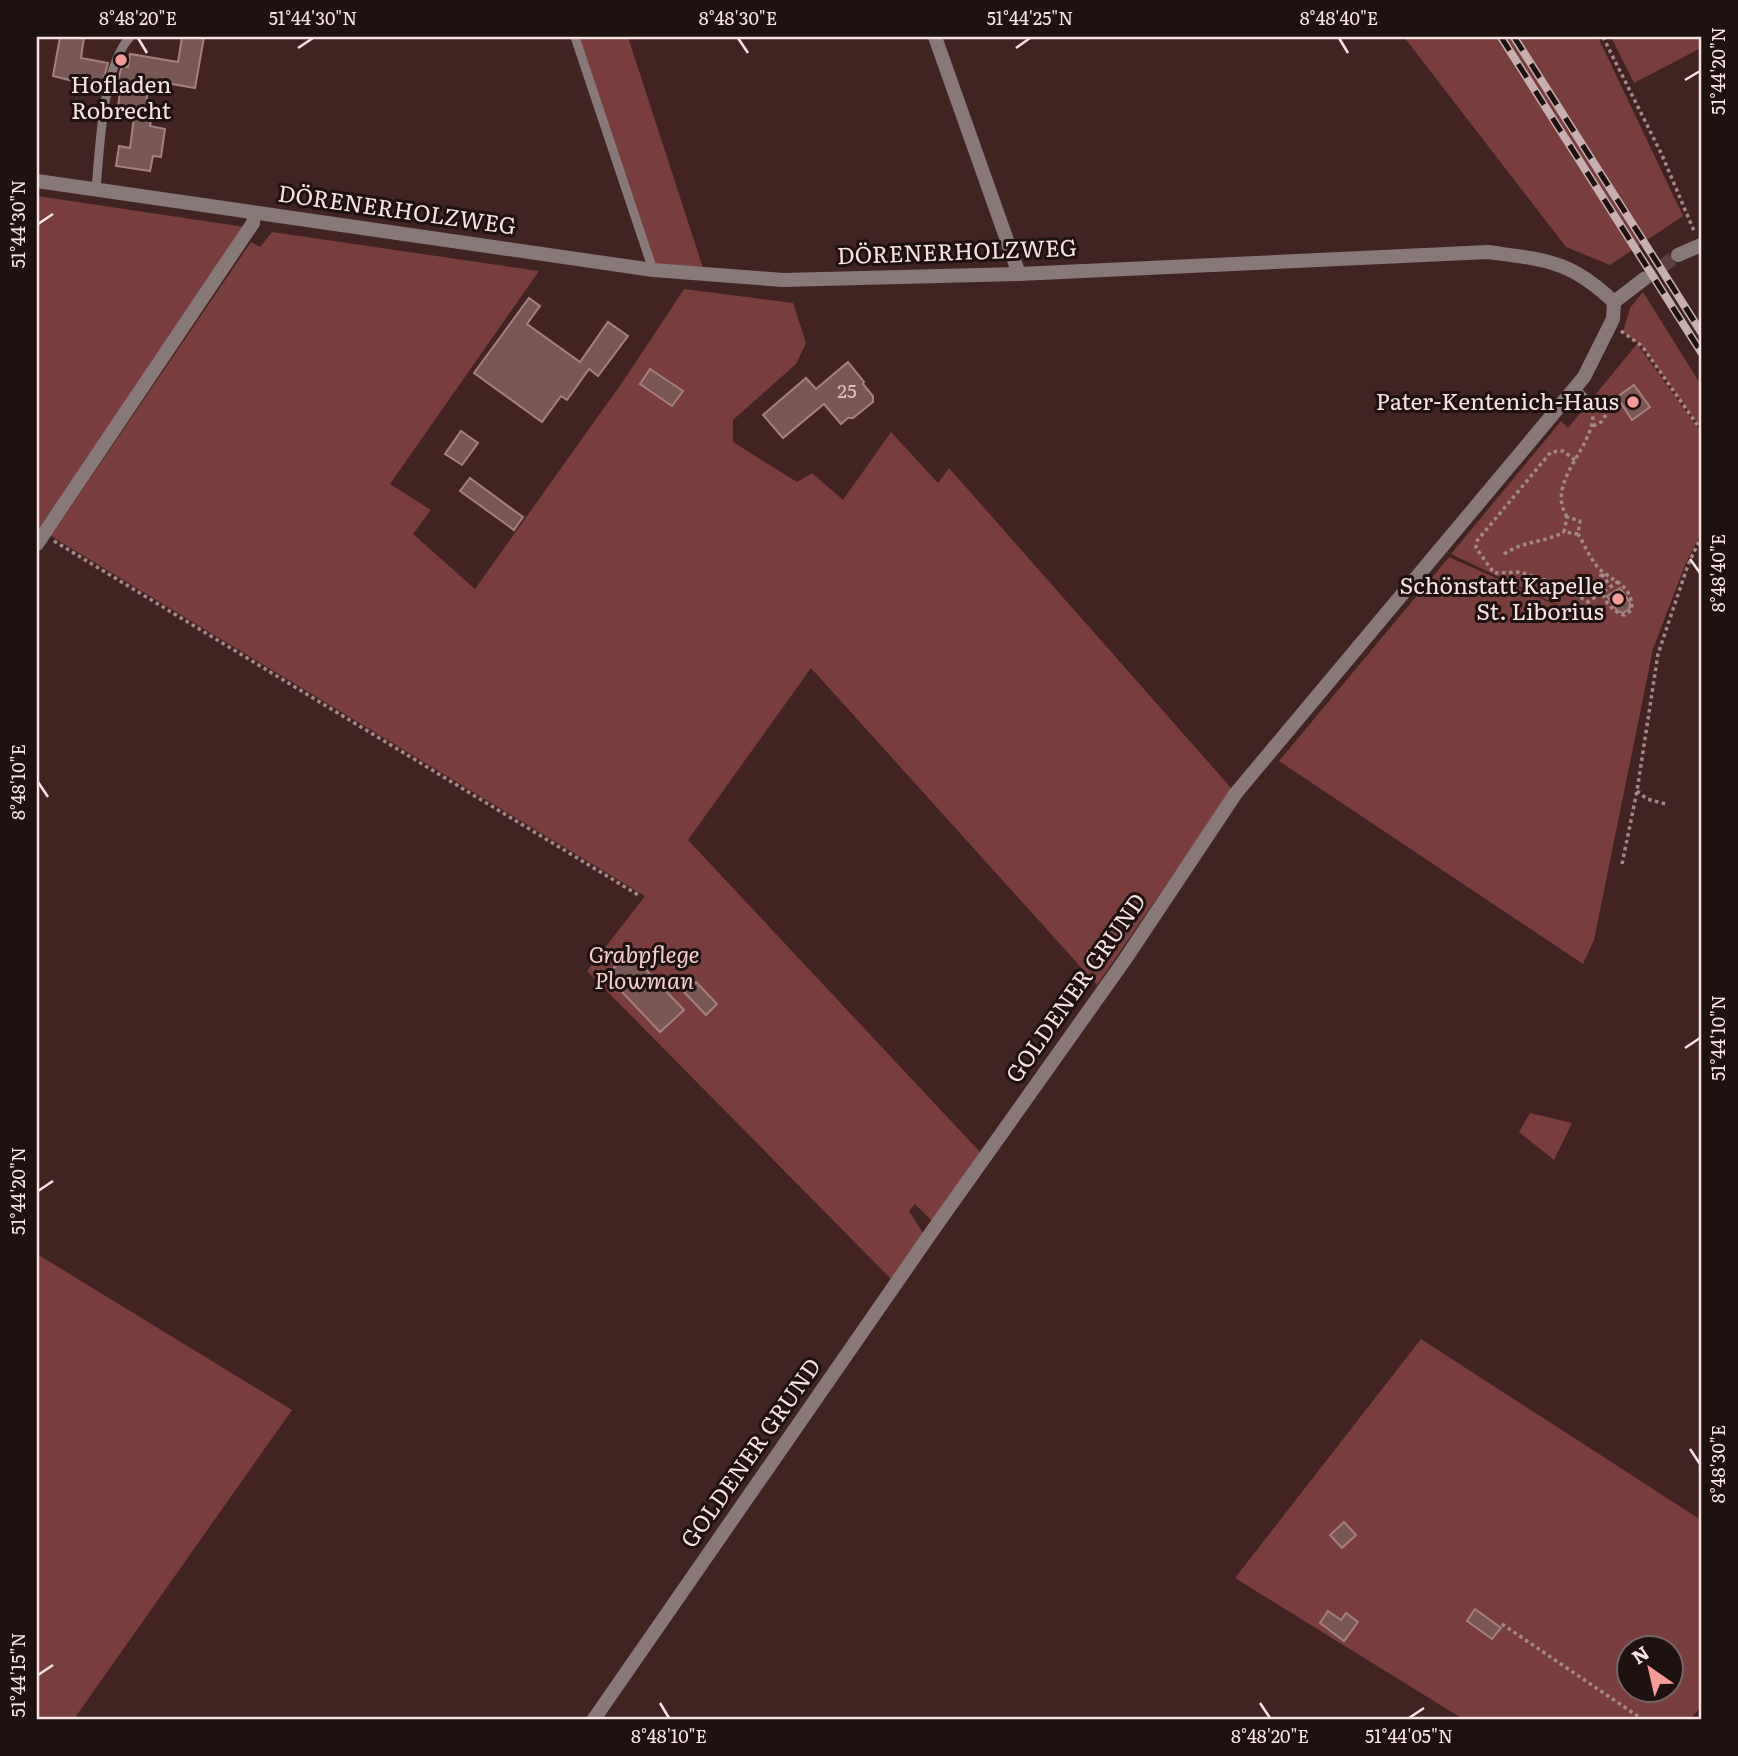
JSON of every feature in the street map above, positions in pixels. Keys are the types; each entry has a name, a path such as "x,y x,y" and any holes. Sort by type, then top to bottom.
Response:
{"street":[{"path":"935,37 1019,274"},
{"name":"DÖRENERHOLZWEG","path":"37,181 653,270 783,279 1019,274 1489,252 1546,260 1588,277 1614,302"},
{"name":"DÖRENERHOLZWEG","path":"40,540 253,223 254,213"},
{"path":"1678,255 1700,245"},
{"path":"1614,302 1644,279"},
{"name":"GOLDENER GRUND","path":"594,1719 933,1230 1124,961 1236,793 1584,377 1611,325 1614,302"}],"lane":[{"path":"96,189 112,76 118,50 130,37"},
{"path":"575,37 653,270"},
{"path":"1574,387 1588,402"}],"path":[{"path":"1603,37 1662,155 1700,245"},
{"path":"1611,325 1642,346 1701,430"},
{"path":"1593,426 1601,422 1618,399"},
{"path":"1564,532 1567,517 1560,496 1593,426 1593,414 1588,402"},
{"path":"1575,460 1563,451 1551,452 1475,542 1476,548 1496,574 1520,572 1556,584 1588,602 1619,581"},
{"path":"1567,517 1580,521 1578,534 1610,586"},
{"path":"1504,554 1520,543 1552,538 1564,532 1578,534"},
{"path":"1622,864 1637,791 1658,654 1688,565 1701,537"},
{"path":"40,540 640,896"},
{"path":"1601,572 1619,581 1632,600 1632,610 1623,615 1613,612 1601,593 1601,572"},
{"path":"1637,791 1647,799 1666,804"},
{"path":"1502,1624 1642,1719"}],"green space":[{"path":"579,37 628,37 703,268 652,264"},
{"path":"1404,37 1598,37 1683,216 1610,265 1566,247"},
{"path":"1611,37 1701,37 1701,48 1634,83"},
{"path":"37,196 245,227 37,531"},
{"name":"Grabpflege Plowman","path":"272,232 539,271 390,484 431,510 413,534 475,589 626,377 684,289 793,303 806,343 796,364 733,420 733,442 797,482 812,473 843,500 891,432 938,483 949,468 1232,789 1097,985 811,668 688,840 980,1152 932,1221 915,1204 909,1211 924,1235 892,1280 587,971 645,896 51,536 251,242 260,247"},
{"path":"1643,292 1701,385 1701,429 1642,346 1623,332 1630,308"},
{"path":"1637,344 1701,432 1701,533 1685,565 1653,649 1594,940 1583,964 1279,761 1449,557 1587,619 1451,554 1561,421 1568,428"},
{"path":"1530,1113 1572,1123 1554,1160 1519,1132"},
{"path":"37,1254 292,1410 74,1719 37,1719"},
{"path":"1421,1339 1701,1520 1701,1707 1690,1719 1463,1719 1235,1578"}],"building":[{"path":"60,37 84,37 81,58 108,63 101,88 53,76"},
{"path":"182,37 204,37 195,88 149,80 145,113 152,114 150,126 165,129 161,157 153,156 150,171 116,166 119,146 130,148 134,117 117,115 120,92 115,90 122,66 128,67 130,54 178,62"},
{"path":"529,298 540,306 527,324 580,362 608,322 628,336 598,376 589,369 567,400 561,396 542,422 474,373"},
{"path":"848,362 873,396 873,402 853,418 848,418 841,424 824,404 783,438 763,415 806,378 816,389"},
{"path":"650,369 683,391 672,406 640,384"},
{"name":"Pater-Kentenich-Haus","path":"1634,385 1650,407 1632,420 1617,397"},
{"path":"461,431 478,443 462,465 445,454"},
{"path":"470,478 523,517 514,530 460,491"},
{"name":"Schönstatt Kapelle St. Liborius","path":"1620,588 1630,603 1629,609 1623,613 1617,611 1607,596"},
{"path":"630,953 684,1010 660,1032 606,975"},
{"path":"696,982 717,1004 706,1015 684,992"},
{"path":"1344,1522 1356,1535 1342,1548 1330,1535"},
{"path":"1475,1609 1501,1628 1492,1639 1467,1621"},
{"path":"1328,1611 1341,1620 1346,1613 1358,1622 1344,1641 1320,1623"}],"tunnel":[{"path":"1644,279 1678,255"}],"railway":[{"path":"1501,37 1701,352"},
{"path":"1514,37 1701,332"}],"place":[{"name":"Hofladen Robrecht","path":"121,60"},
{"name":"Pater-Kentenich-Haus","path":"1633,402"},
{"name":"Schönstatt Kapelle St. Liborius","path":"1618,599"}]}
